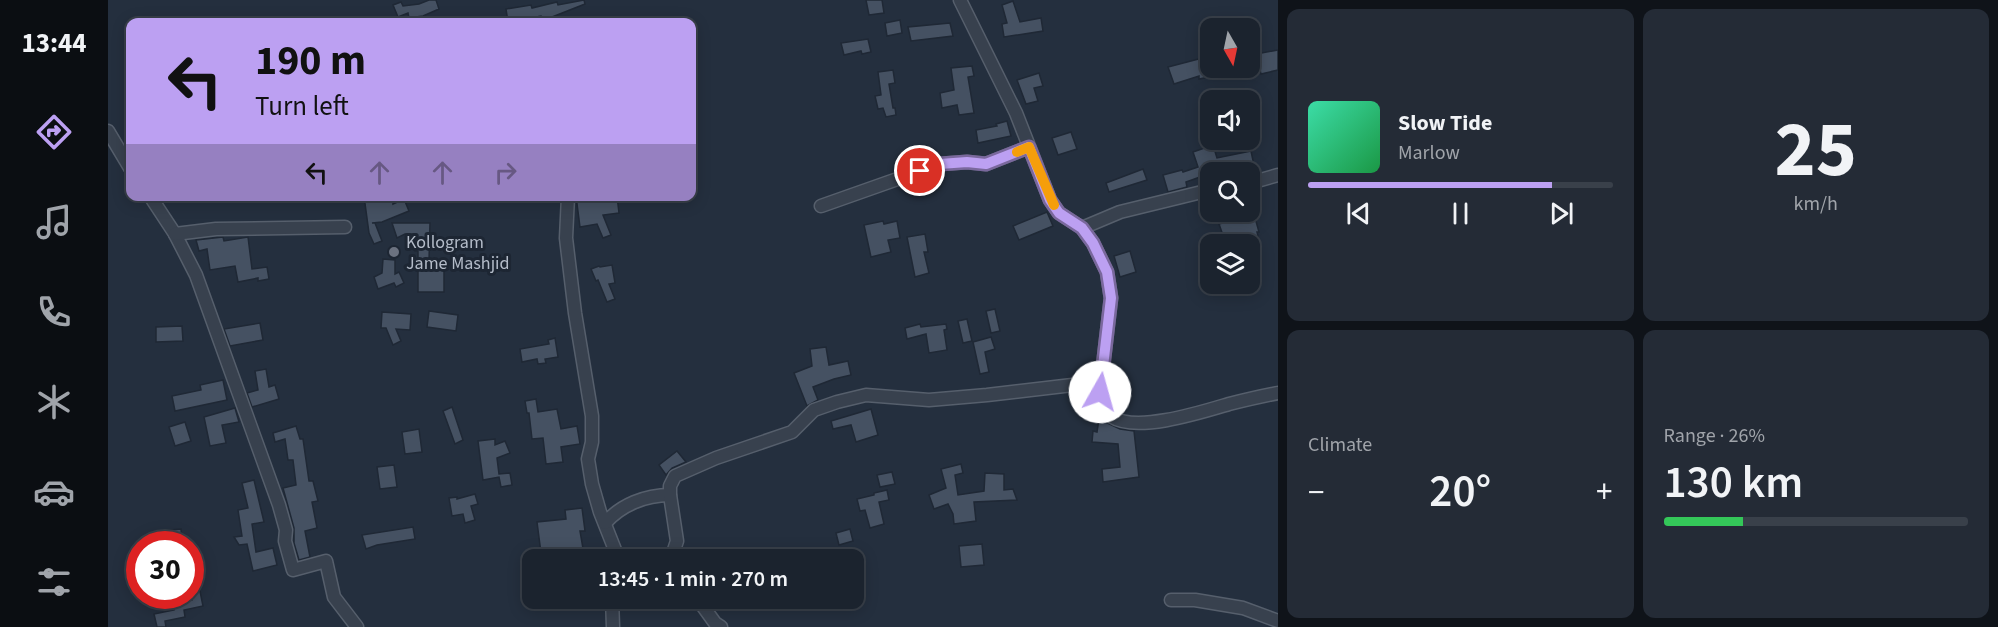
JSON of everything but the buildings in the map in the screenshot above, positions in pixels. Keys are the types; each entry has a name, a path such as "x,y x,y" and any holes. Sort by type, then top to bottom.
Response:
{"street":[{"path":"960,0 1016,113 1054,206 1059,213 1082,228 1093,243 1107,272 1111,298 1100,392 1104,406 1111,416 1147,423 1191,417 1230,404 1278,393"},
{"path":"108,131 126,161"},
{"path":"822,206 940,164 967,162 986,164 1029,147"},
{"path":"1260,180 1278,175"},
{"path":"1082,228 1120,212 1200,192"},
{"path":"153,201 175,234 196,275 279,505 293,570 326,561 334,597 357,627"},
{"path":"568,201 566,238 575,313 592,416 592,442 588,459 600,512 615,549"},
{"path":"175,234 216,229 345,227"},
{"path":"674,549 677,541 670,486 675,476 716,458 792,432 814,410 866,396 929,400 1081,384 1100,392"},
{"path":"605,523 614,513 638,501 656,495 670,495"},
{"path":"1171,600 1195,600 1243,608 1278,621"},
{"path":"612,609 613,627"},
{"path":"705,609 721,627"}],"slow traffic":[{"path":"1017,152 1029,147 1054,205"}],"place":[{"name":"Kollogram Jame Mashjid","path":"394,252"}],"route":[{"path":"920,171 940,164 967,162 986,164 1029,147 1050,200 1059,213 1082,228 1093,243 1107,272 1111,298 1100,392"}]}
